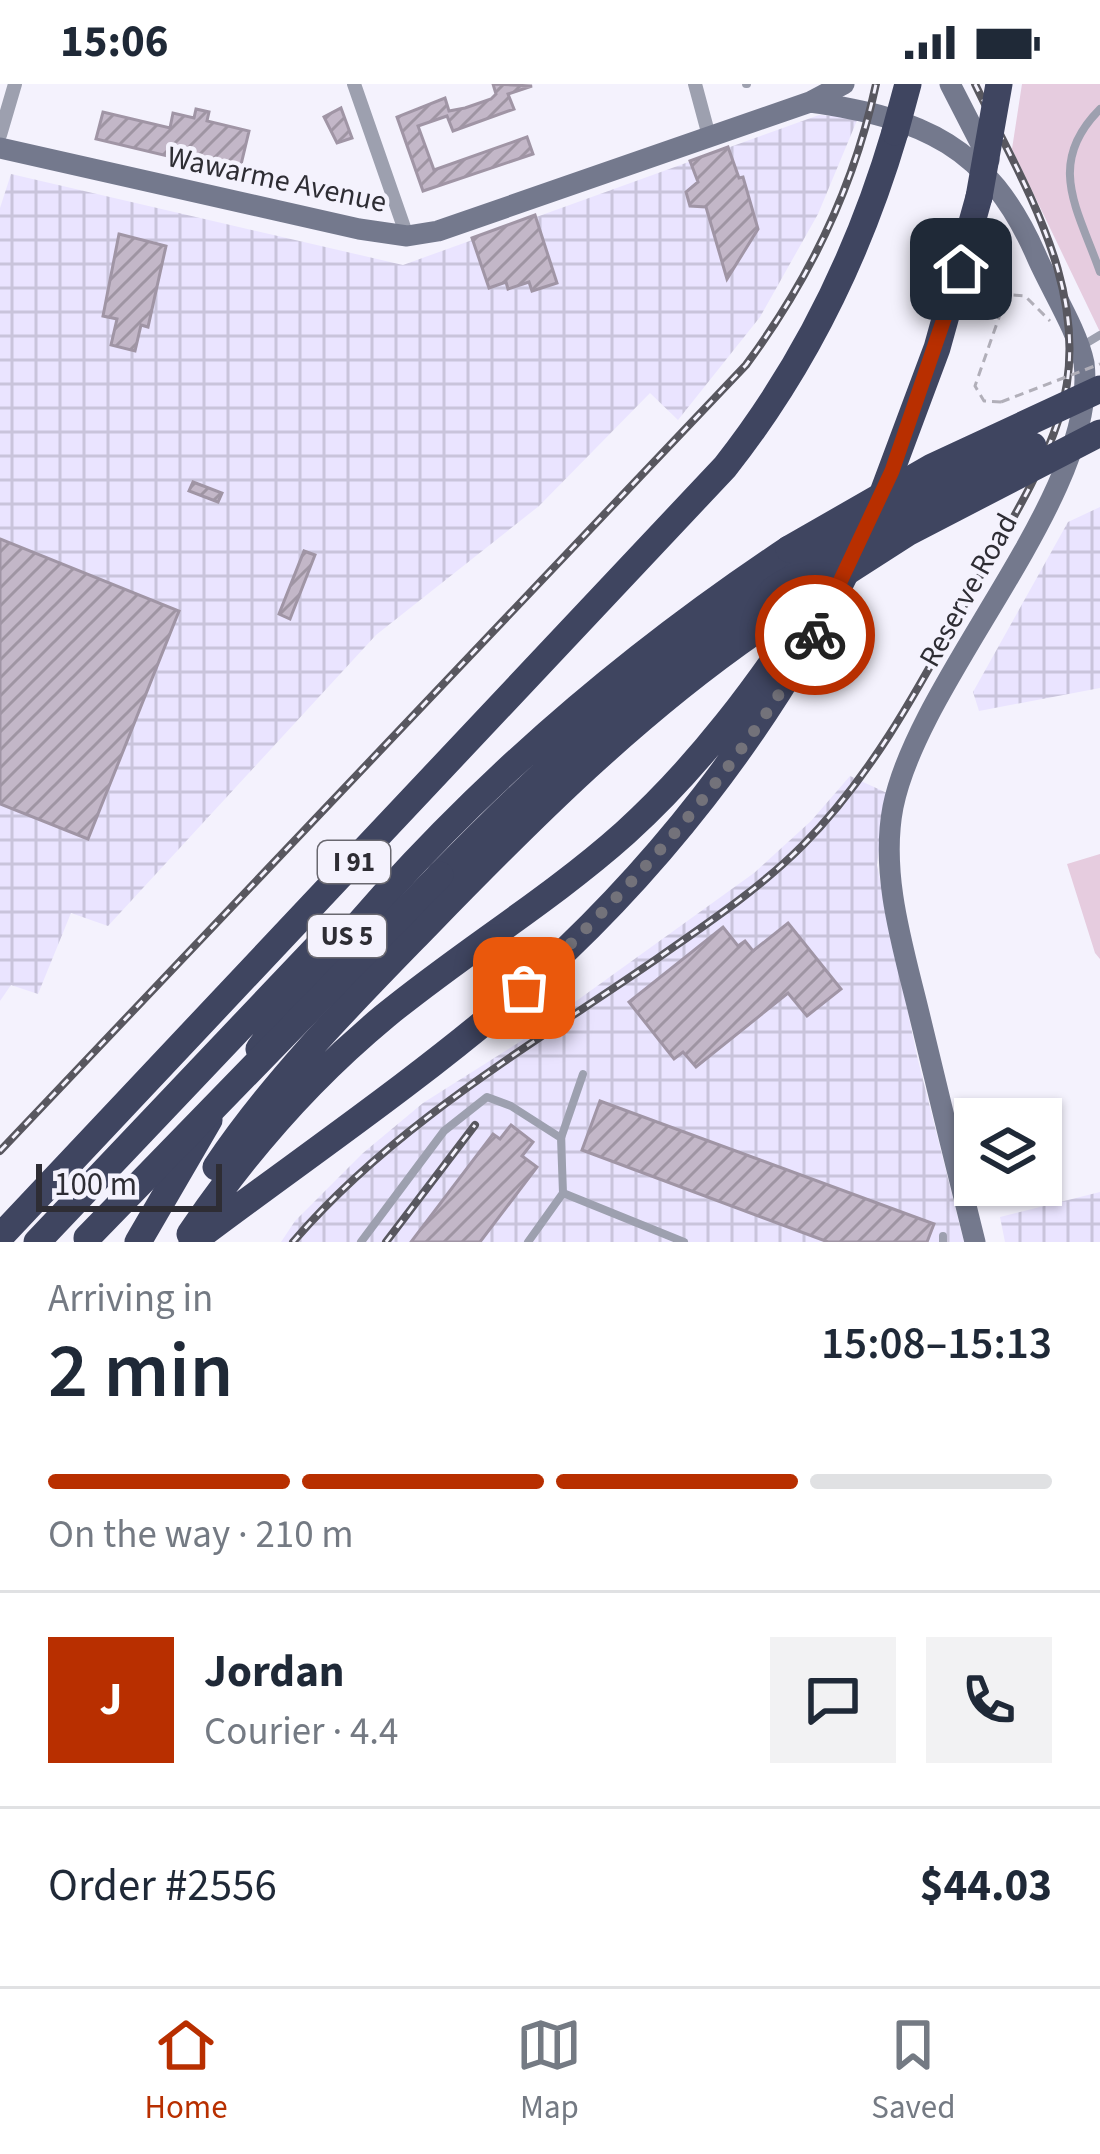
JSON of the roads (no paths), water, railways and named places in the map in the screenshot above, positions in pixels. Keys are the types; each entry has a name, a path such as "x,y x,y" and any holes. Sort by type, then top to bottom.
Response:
{"highway":[{"name":"I 91","path":"0,1237 725,467 774,399 828,305 862,230 908,84"},
{"path":"188,1242 474,1030 587,929 718,779 814,636 872,519 933,360 979,197 999,84"},
{"name":"US 5","path":"138,1242 232,1087 348,934 473,799 611,676 789,549 949,458 1100,389"},
{"path":"85,1240 526,786 621,701 774,589 930,496 1100,417"},
{"name":"US 5","path":"170,1242 248,1122 335,1020 578,772 761,627 921,526 1100,433"},
{"path":"188,1242 254,1147 333,1063 402,1003 566,883 676,783 742,707 831,580 851,562"},
{"path":"37,1242 468,790 557,707 611,676"}],"street":[{"path":"0,135 16,84"},
{"path":"354,84 407,236"},
{"path":"694,84 710,136"},
{"name":"Wawarme Avenue","path":"0,148 407,236 438,231 811,102 844,84"},
{"path":"950,84 1022,225"},
{"name":"Reserve Road","path":"811,102 871,111 929,130 993,180 1022,225 1085,366 1085,415 1067,473 920,734 893,807 890,878 903,948 975,1242"}],"lane":[{"path":"1100,109 1076,136 1068,166 1100,272"},
{"path":"1079,348 1100,335"},
{"path":"528,1242 563,1193 561,1138 583,1074"},
{"path":"361,1242 444,1132 487,1097 511,1106 561,1138"},
{"path":"563,1193 685,1242"}],"railway":[{"path":"0,1151 746,365 790,300 826,232 855,160 876,84"},
{"path":"293,1242 333,1199 420,1123 714,919 786,862 853,788 917,690 1042,462 1059,418 1068,373 1069,330 1050,245 975,84"},
{"path":"386,1242 475,1125"}]}
